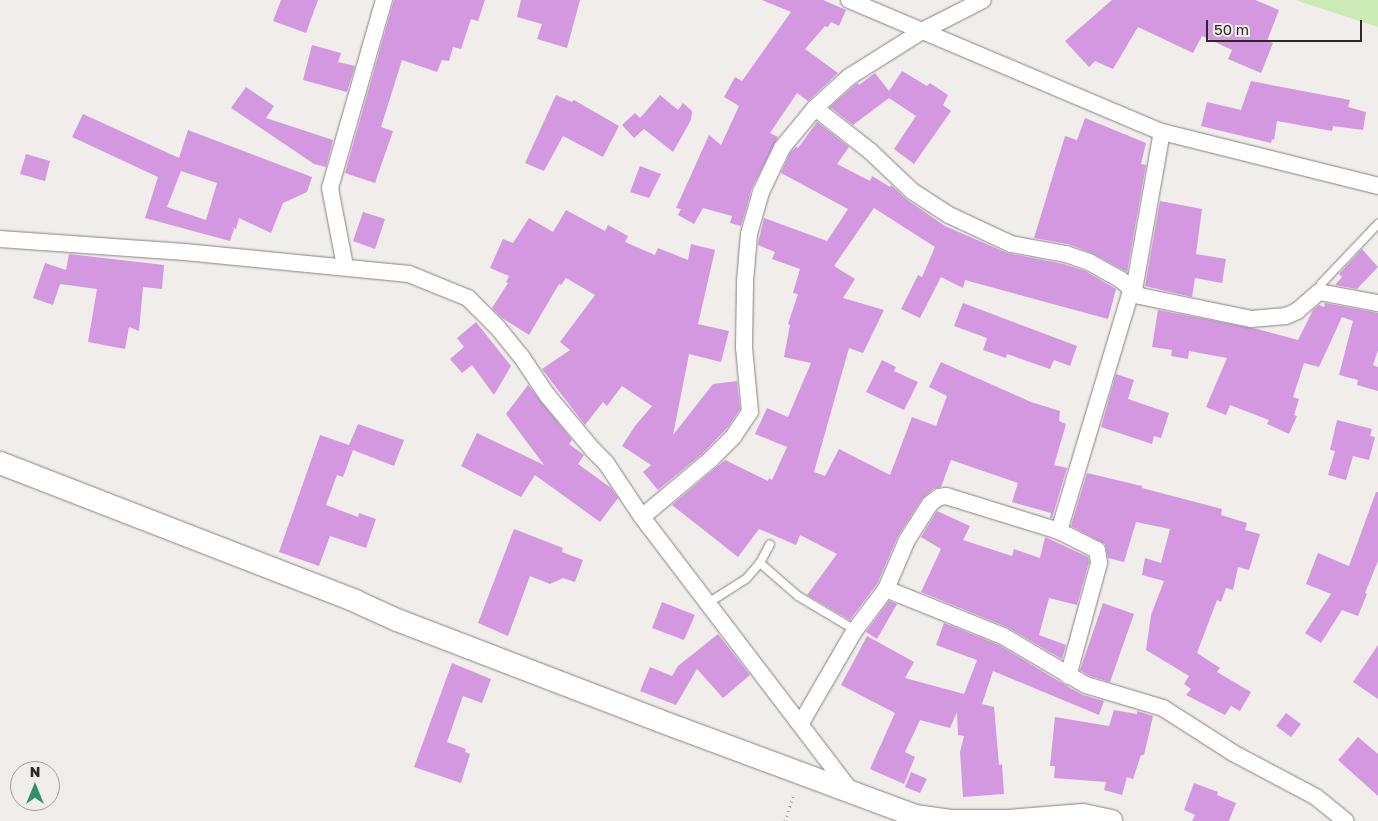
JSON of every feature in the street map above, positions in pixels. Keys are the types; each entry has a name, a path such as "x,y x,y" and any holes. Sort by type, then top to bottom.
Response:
{"street":[{"path":"345,266 330,188 384,0"},
{"path":"849,0 1162,132 1378,186"},
{"path":"642,517 710,460 733,437 750,412 744,347 745,282 749,234 761,192 782,148 815,108 849,77 922,31 983,0"},
{"path":"815,108 870,150 905,186 949,215 1011,244 1066,254 1089,262 1133,289 1140,296 1251,319 1286,316 1297,311 1319,292 1378,303"},
{"path":"1059,531 1133,289 1162,132"},
{"path":"0,239 185,252 345,266 409,274 448,288 472,301 498,328 521,356 547,395 606,463 642,517 851,791"},
{"path":"0,463 660,722 802,772 915,816 949,820 1008,821 1083,815 1112,821"},
{"path":"801,723 854,630 886,589 907,540 930,504 939,497 946,496 1059,531 1089,544 1097,550 1099,563 1068,676"},
{"path":"886,589 1003,636 1086,685 1163,708 1234,753 1316,797 1346,821"}],"lane":[{"path":"1319,292 1321,284 1378,224"},
{"path":"707,603 746,579 760,563 770,544"},
{"path":"760,563 798,596 854,630"}],"path":[{"path":"784,821 802,772"}],"green space":[{"path":"1295,0 1378,0 1378,27"}],"building":[{"path":"281,0 318,0 306,33 273,21"},
{"path":"394,0 485,0 478,21 471,19 461,49 453,47 449,61 442,60 437,72 402,60 381,127 393,131 375,183 345,173"},
{"path":"521,0 580,0 567,48 537,39 542,24 517,17"},
{"path":"762,0 823,0 846,10 839,26 831,22 828,27 825,26 805,49 838,73 808,101 797,93 770,133 778,137 752,188 741,226 730,223 732,216 703,208 694,224 678,215 681,209 676,208 709,135 721,145 739,106 724,97 735,77 742,81 791,12"},
{"path":"1112,0 1255,0 1279,10 1267,41 1273,43 1261,73 1228,59 1232,50 1202,36 1193,53 1138,27 1113,69 1095,61 1089,67 1065,41"},
{"path":"312,45 341,53 338,62 355,66 347,92 303,80"},
{"path":"902,71 927,86 930,83 948,95 943,105 951,111 914,164 894,149 916,116 889,98 853,125 830,107 855,85 858,83 859,85 875,73 889,91"},
{"path":"1251,81 1350,100 1348,107 1366,112 1363,130 1333,126 1332,131 1277,121 1274,140 1272,139 1271,143 1201,126 1207,102 1241,110"},
{"path":"246,87 274,106 266,118 333,140 326,167 314,164 231,108"},
{"path":"556,95 572,102 574,100 619,126 603,157 563,136 544,171 525,163"},
{"path":"660,95 678,110 683,103 692,111 691,120 673,152 644,129 634,138 622,125 635,113 640,118"},
{"path":"83,114 179,158 188,130 312,177 307,192 283,203 271,233 239,218 236,229 231,227 234,229 230,241 145,218 158,177 72,137","holes":["181,171 217,183 206,220 167,207"]},
{"path":"1085,118 1146,143 1141,164 1146,165 1127,272 1092,253 1068,244 1034,238 1065,136 1077,140"},
{"path":"817,122 849,147 837,164 870,181 872,176 890,187 891,185 906,199 945,226 1007,253 1063,264 1085,271 1116,289 1108,319 965,280 963,288 941,277 920,318 901,309 918,275 922,277 935,247 874,208 834,266 855,279 843,298 884,310 863,353 849,348 814,472 825,476 839,449 890,475 912,417 936,426 947,396 929,387 941,362 1031,402 1060,411 1059,421 1066,424 1054,465 1067,468 1052,518 1050,518 1051,513 1012,502 1018,483 951,460 941,487 933,489 922,499 898,536 877,584 850,620 807,595 837,554 800,535 796,545 759,529 738,557 672,505 725,460 768,481 769,478 772,480 787,447 755,434 767,408 788,417 811,363 784,357 790,325 788,324 798,294 793,293 800,269 772,259 775,252 758,245 764,218 827,241 848,209 781,173 790,153 796,147 798,148"},
{"path":"26,154 50,161 45,181 20,174"},
{"path":"640,166 661,174 649,198 630,192"},
{"path":"1160,201 1202,209 1196,254 1226,259 1222,283 1195,278 1192,297 1145,286"},
{"path":"566,210 605,231 608,225 628,236 625,242 655,255 658,248 688,260 691,244 715,250 698,324 729,331 721,362 689,354 673,435 713,384 737,381 740,409 728,427 703,453 658,490 643,472 651,465 622,446 635,426 652,406 622,386 607,406 603,402 585,425 542,369 570,350 560,342 595,295 566,278 561,285 559,284 529,335 502,318 492,308 508,283 506,282 509,276 490,268 503,239 513,243 529,218 553,232"},
{"path":"363,212 385,219 375,249 353,241"},
{"path":"1362,249 1378,267 1357,289 1335,285 1342,277 1339,274"},
{"path":"69,254 164,265 162,289 143,287 139,331 129,327 125,349 88,342 97,289 60,284 53,305 33,298 45,263 66,270"},
{"path":"963,303 1077,346 1070,366 1054,360 1050,369 1007,354 1006,358 983,350 987,338 954,326"},
{"path":"1325,303 1378,313 1378,350 1373,365 1378,367 1378,391 1357,385 1358,380 1339,375 1353,321 1342,317 1319,367 1304,363 1293,397 1299,399 1294,415 1297,416 1289,434 1267,424 1269,420 1230,405 1226,415 1206,407 1227,358 1189,351 1188,359 1171,356 1172,350 1152,347 1158,310 1257,329 1298,340 1313,310 1319,305 1324,307"},
{"path":"476,322 511,366 494,395 472,365 462,373 450,359 464,347 457,338"},
{"path":"882,360 896,367 894,371 918,382 904,410 866,392"},
{"path":"1116,374 1134,380 1128,399 1169,413 1161,438 1154,436 1152,444 1101,427"},
{"path":"528,385 572,440 569,444 584,455 578,464 611,488 618,498 600,522 535,475 521,497 461,466 477,433 544,465 506,414"},
{"path":"1337,420 1372,429 1370,436 1375,437 1369,460 1353,456 1346,480 1328,475 1335,451 1330,450"},
{"path":"358,424 404,440 394,466 353,450 343,477 337,475 326,505 358,517 359,513 376,519 366,548 330,536 319,566 279,552 320,435 349,445"},
{"path":"1087,473 1142,486 1142,488 1222,509 1221,515 1247,523 1245,530 1260,534 1249,570 1238,567 1233,590 1226,588 1221,602 1217,600 1197,653 1220,668 1217,672 1251,692 1240,711 1231,706 1225,715 1186,695 1191,689 1184,684 1189,676 1146,650 1151,615 1164,581 1142,575 1145,558 1161,563 1170,529 1136,522 1124,562 1108,558 1105,544 1071,526"},
{"path":"1376,492 1378,492 1378,561 1365,593 1367,594 1358,616 1342,610 1321,643 1305,633 1331,594 1306,584 1318,553 1349,566"},
{"path":"937,511 970,526 963,540 1012,556 1014,549 1040,558 1045,537 1088,557 1089,562 1077,605 1049,598 1039,635 1066,645 1062,659 1007,627 921,592 941,549 921,537"},
{"path":"514,529 563,548 562,552 583,560 575,582 563,578 550,584 530,576 508,636 478,623"},
{"path":"889,601 897,604 877,639 866,632"},
{"path":"662,602 695,615 684,640 652,628"},
{"path":"1103,603 1134,614 1110,682 1090,676 1080,670"},
{"path":"944,623 999,645 1083,695 1104,701 1099,715 993,671 982,704 994,707 999,765 1002,764 1004,794 963,797 960,752 964,736 958,735 957,712 950,728 920,720 905,752 915,757 904,784 870,769 895,713 841,685 867,636 914,662 905,678 964,694 977,660 936,645"},
{"path":"718,634 750,675 723,698 697,669 676,705 640,691 650,667 672,676 678,666"},
{"path":"1378,645 1378,699 1353,682"},
{"path":"452,663 491,679 482,703 463,696 447,742 466,749 465,752 470,754 461,783 414,767"},
{"path":"1114,710 1137,714 1137,711 1153,716 1144,755 1141,755 1133,779 1127,777 1122,795 1104,790 1106,782 1054,778 1055,766 1050,766 1055,717 1109,726"},
{"path":"1286,713 1301,724 1291,737 1276,726"},
{"path":"1358,737 1378,754 1378,796 1338,760"},
{"path":"911,772 927,779 920,793 905,787"},
{"path":"1194,783 1218,792 1217,795 1236,803 1229,821 1192,821 1195,815 1184,810"}]}
